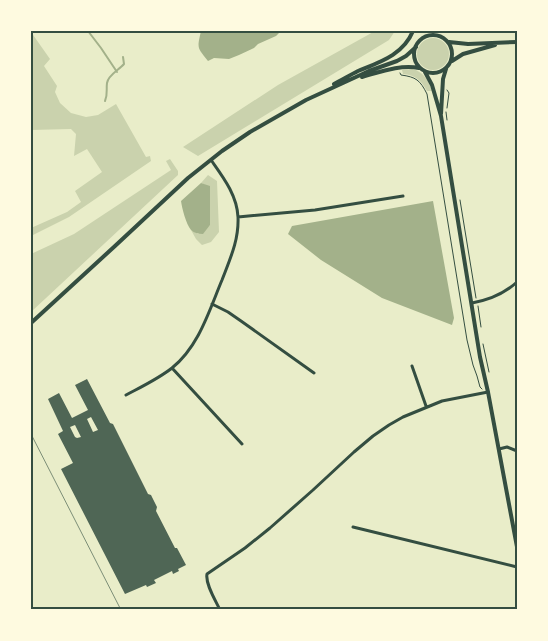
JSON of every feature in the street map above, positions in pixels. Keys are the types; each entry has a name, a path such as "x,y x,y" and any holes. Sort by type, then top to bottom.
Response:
{"street":[{"path":"318,94 347,77 396,54 408,42 413,31"},
{"path":"436,31 448,42 457,44 517,42"},
{"path":"419,42 421,33"},
{"path":"31,323 168,196 211,160 250,132 284,111 318,94 400,59 416,47 424,37 430,35 441,37"},
{"path":"448,42 452,51 451,62"},
{"path":"441,116 443,79 446,69 451,62 463,54 502,43"},
{"path":"416,47 416,63 425,72 430,74 446,69"},
{"path":"353,79 399,68 414,67 421,69"},
{"path":"425,72 432,84 441,116 475,303 480,357 517,547"},
{"path":"126,395 172,368 188,350 196,339 230,260 235,244 238,217 229,188 211,160"},
{"path":"238,217 315,210 403,196"},
{"path":"475,303 502,293 517,282"},
{"path":"212,304 242,321 314,372"},
{"path":"412,366 426,406"},
{"path":"172,368 242,444"},
{"path":"219,610 207,582 207,574 270,528 373,436 402,417 426,406 488,392"},
{"path":"499,449 507,447 517,451"},
{"path":"353,527 517,567"}],"path":[{"path":"399,68 401,75 413,77 420,82 427,94 467,340 480,388 488,392"},
{"path":"447,90 449,93 446,110 447,122"},
{"path":"459,196 475,303 481,329"},
{"path":"482,338 489,372"}],"shaded area":[{"path":"201,31 286,31 229,59 214,58 208,61 199,48"},
{"path":"375,31 395,31 389,40 198,156 183,147 278,85"},
{"path":"31,32 50,59 44,66 57,86 55,92 60,103 71,113 86,117 98,115 116,104 146,157 150,156 151,161 69,217 31,236 31,228 67,212 81,202 75,191 102,172 87,149 74,156 76,134 71,129 31,130"},
{"path":"433,38 439,39 444,43 448,48 448,60 444,65 439,69 433,70 427,69 422,65 418,60 417,54 418,48 422,43 427,39"},
{"path":"412,69 425,77 432,91 427,91 420,81 414,77 403,74 402,70"},
{"path":"170,159 178,171 178,175 31,312 31,254 74,234 171,170 166,161"},
{"path":"208,175 217,181 219,232 211,242 202,245 191,230 198,234 210,225 210,187 201,183"},
{"path":"201,183 210,186 210,225 203,234 198,234 189,227 184,216 181,201"},
{"path":"433,201 454,318 452,325 382,298 321,260 288,234 292,226"}],"building":[{"path":"87,379 110,423 113,424 148,494 151,495 157,507 156,511 186,565 173,574 172,571 154,580 156,583 125,594 61,469 73,463 58,434 63,431 48,399 59,393 72,418 88,410 75,385","holes":["91,417 98,430 93,432 87,419","75,425 81,437 75,437 70,427"]}],"waterway":[{"path":"88,31 117,72"},
{"path":"105,101 108,80 124,64 123,57"}],"tram line":[{"path":"31,434 121,610"}]}
